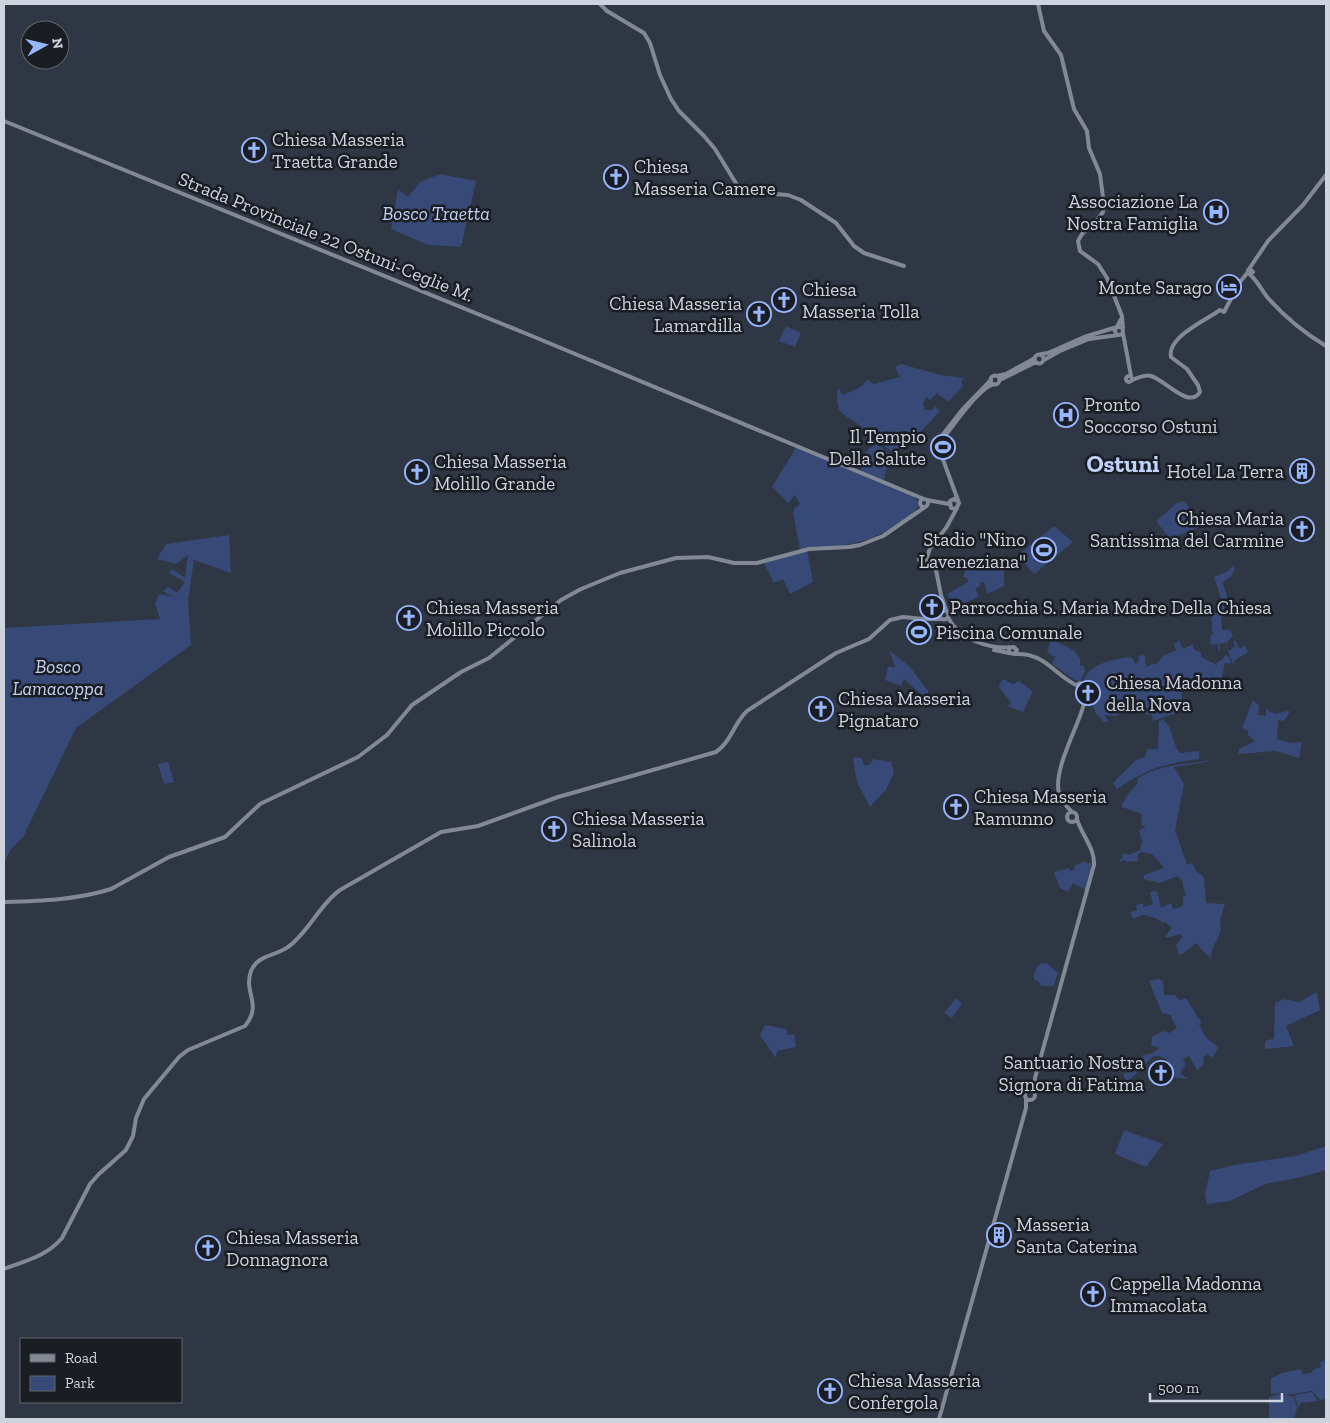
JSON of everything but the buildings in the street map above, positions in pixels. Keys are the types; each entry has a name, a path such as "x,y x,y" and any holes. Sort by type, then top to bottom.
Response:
{"main road":[{"path":"600,4 644,33 650,43 660,75 671,99 679,111 715,149 737,185 751,192 788,195 801,200 836,223 854,246 864,253 904,266"},
{"path":"1038,4 1044,31 1061,55 1070,98 1076,114 1088,134 1089,148 1100,174 1104,205 1100,217 1082,234 1078,241 1080,250 1101,269 1121,312 1121,322 1115,332 1121,333"},
{"name":"Strada Provinciale 22 Ostuni-Ceglie M.","path":"4,122 532,336 925,499 951,504"},
{"path":"1121,312 1121,333 1130,377 1152,376 1184,396 1192,398 1197,396 1200,392 1198,385 1187,369 1171,357 1170,350 1173,343 1220,310 1224,312 1272,235 1303,205 1326,175"},
{"path":"1249,272 1276,306 1326,346"},
{"path":"1117,327 1121,333"},
{"path":"1036,360 1037,354 1048,353 1084,337 1117,327"},
{"path":"1036,360 1041,363 1055,353 1089,339 1121,333"},
{"path":"1041,354 1044,360"},
{"path":"938,445 964,412 992,382 993,377 998,378 1036,360"},
{"path":"992,382 998,384 998,378"},
{"path":"926,559 919,560 919,557 943,528 951,504 953,490 938,445"},
{"path":"926,559 930,548 946,528 959,505 938,445"},
{"path":"913,494 920,503 926,506"},
{"path":"915,513 920,503 925,499 928,502 926,506"},
{"path":"951,504 958,501"},
{"path":"4,902 75,897 101,892 169,857 225,837 233,831 253,808 335,769 364,752 388,735 412,705 461,672 488,658 561,600 581,589 620,573 676,558 708,557 734,563 756,563 809,549 860,545 883,536 926,506 937,502"},
{"path":"951,504 957,508"},
{"path":"922,554 934,571 942,612 960,634 972,642 987,648 1012,655 1024,654 1042,659 1080,685 1084,698 1082,712 1066,751 1058,782 1061,798 1070,813 1068,819 1075,820"},
{"path":"933,618 942,612 948,613 945,618"},
{"path":"4,1269 44,1254 58,1244 90,1184 126,1150 133,1136 136,1118 144,1099 183,1054 245,1026 250,1018 254,1004 249,984 253,967 260,960 284,950 294,943 334,894 440,832 478,826 542,802 716,752 727,743 747,711 836,653 869,639 887,622 896,618 945,618 973,640 990,647 1009,648 1012,646 1044,658 1080,685"},
{"path":"1009,648 1009,653"},
{"path":"1015,654 1016,649"},
{"path":"939,1419 1026,1108 1025,1094 1034,1078 1094,865 1090,847 1075,820 1076,814 1070,813"},
{"path":"1026,1108 1035,1096 1034,1078"},
{"path":"1027,1090 1034,1092"},
{"path":"1026,1098 1033,1099"}],"green space":[{"name":"Bosco Traetta","path":"440,174 476,181 461,247 428,245 391,229 398,189 408,197 420,182"},
{"path":"786,326 801,333 795,347 779,341"},
{"path":"901,364 941,375 964,378 961,382 963,386 948,402 937,393 930,400 926,397 923,404 925,410 932,410 935,406 940,411 918,435 904,431 901,437 907,441 898,455 896,455 842,413 838,406 837,397 838,388 843,395 860,387 867,379 874,384 900,377 895,367"},
{"path":"875,443 896,458 886,470 884,480 861,471 865,453"},
{"path":"797,446 912,495 917,500 918,507 906,519 873,537 850,544 800,550 793,513 794,509 800,504 795,495 788,503 772,487"},
{"path":"1184,501 1200,521 1199,527 1170,539 1156,521 1177,503"},
{"name":"Stadio \"Nino Laveneziana\"","path":"1054,526 1073,542 1034,574 1018,555"},
{"name":"Bosco Lamacoppa","path":"229,535 231,573 194,560 188,600 191,645 76,728 23,837 11,849 4,863 4,628 160,619 155,603 159,594 174,597 163,591 168,587 177,593 185,582 169,573 172,569 185,578 188,555 176,564 157,559 166,544"},
{"path":"807,550 813,582 790,594 783,579 774,583 764,563"},
{"path":"977,559 1004,568 1004,586 987,594 984,582 981,582 980,586 975,589 979,596 955,609 947,594 968,582 967,578 963,577 966,569 970,570 971,563"},
{"path":"1233,565 1235,569 1231,577 1222,582 1227,595 1226,603 1223,604 1225,605 1224,611 1226,615 1221,617 1222,630 1230,630 1233,636 1225,644 1219,644 1220,649 1218,650 1218,644 1211,645 1210,642 1211,635 1213,634 1211,614 1217,613 1221,599 1214,577 1228,571"},
{"path":"1051,639 1075,651 1080,659 1080,666 1084,666 1085,671 1080,681 1075,680 1052,664 1055,657 1047,652"},
{"path":"1179,641 1183,649 1193,644 1194,650 1201,652 1201,657 1217,665 1216,663 1223,659 1225,655 1229,657 1231,664 1225,663 1221,681 1207,681 1204,678 1194,677 1189,679 1189,688 1186,687 1184,691 1181,691 1183,711 1153,721 1152,715 1145,714 1142,707 1132,707 1116,716 1104,715 1109,722 1102,722 1103,720 1096,714 1090,697 1086,698 1084,682 1090,670 1103,663 1131,657 1136,664 1139,661 1138,656 1145,655 1146,667 1156,664 1163,656 1176,650 1174,644"},
{"path":"1236,641 1239,649 1245,645 1248,652 1235,660 1233,665 1225,644 1229,651 1235,646 1233,642"},
{"path":"887,643 890,651 910,667 928,691 928,695 923,696 904,679 901,686 885,680 888,667 895,667"},
{"path":"1002,679 1013,684 1019,681 1033,691 1023,712 1007,706 1011,703 998,686"},
{"path":"1254,701 1259,706 1258,715 1266,716 1266,708 1273,713 1290,711 1284,721 1278,720 1277,739 1291,743 1302,742 1299,758 1276,751 1239,754 1239,749 1255,741 1248,735 1248,731 1242,728"},
{"path":"1164,719 1180,753 1199,751 1199,759 1156,768 1117,789 1113,783 1136,760 1145,757 1147,749 1158,749 1159,721"},
{"path":"855,757 862,758 864,765 870,764 873,759 891,762 894,772 886,790 870,807 857,782 853,759"},
{"path":"1207,761 1174,767 1184,784 1175,830 1187,865 1192,863 1197,872 1204,877 1206,903 1225,904 1220,920 1221,931 1210,958 1196,943 1179,955 1176,945 1182,937 1181,934 1166,938 1165,936 1172,928 1165,922 1163,923 1143,915 1133,919 1130,912 1137,910 1136,905 1143,903 1144,907 1153,904 1150,892 1157,891 1161,908 1171,903 1173,909 1183,906 1183,897 1186,895 1182,883 1183,880 1181,881 1178,876 1159,883 1144,879 1144,875 1164,868 1152,854 1141,852 1138,854 1138,861 1128,862 1124,860 1120,862 1123,853 1129,855 1140,850 1142,841 1139,831 1146,826 1141,825 1142,814 1122,807 1126,798 1138,783 1137,779 1161,768"},
{"path":"168,762 174,782 164,784 158,764"},
{"path":"1085,861 1086,863 1092,863 1086,890 1073,883 1068,892 1060,888 1054,872 1069,868 1071,871 1075,869 1074,866"},
{"path":"1042,963 1048,964 1058,973 1054,986 1041,986 1033,978 1037,966"},
{"path":"1158,979 1163,981 1164,995 1175,995 1179,1000 1186,998 1202,1022 1199,1025 1206,1037 1218,1047 1212,1059 1209,1054 1203,1057 1204,1065 1197,1070 1189,1056 1183,1059 1186,1066 1181,1070 1181,1074 1188,1079 1171,1077 1168,1074 1167,1060 1163,1057 1154,1056 1126,1083 1123,1073 1134,1072 1133,1061 1140,1060 1143,1055 1150,1054 1160,1048 1151,1045 1152,1037 1163,1031 1169,1033 1177,1028 1171,1015 1162,1013 1149,981"},
{"path":"1317,992 1320,1010 1286,1026 1294,1046 1265,1049 1265,1042 1274,1039 1275,1003 1284,999 1299,1002"},
{"path":"956,998 962,1004 952,1018 944,1013"},
{"path":"765,1025 787,1029 787,1035 794,1034 796,1047 777,1051 775,1057 760,1035"},
{"path":"1124,1130 1163,1144 1146,1167 1115,1154"},
{"path":"1326,1146 1326,1170 1265,1184 1230,1201 1207,1204 1205,1194 1210,1171 1234,1165 1295,1156"},
{"path":"1326,1361 1326,1399 1320,1400 1312,1391 1286,1395 1283,1393 1271,1394 1271,1378 1282,1373 1301,1369 1302,1374 1311,1373 1314,1369 1321,1367 1320,1362"},
{"path":"1312,1392 1318,1401 1301,1403 1298,1408 1295,1395"},
{"path":"1281,1394 1294,1397 1297,1408 1294,1419 1269,1419 1269,1397"}],"place":[{"name":"Chiesa Masseria Traetta Grande","path":"254,150"},
{"name":"Chiesa Masseria Camere","path":"616,177"},
{"name":"Associazione La Nostra Famiglia","path":"1216,212"},
{"name":"Monte Sarago","path":"1229,287"},
{"name":"Chiesa Masseria Tolla","path":"784,300"},
{"name":"Chiesa Masseria Lamardilla","path":"759,314"},
{"name":"Pronto Soccorso Ostuni","path":"1066,415"},
{"name":"Il Tempio Della Salute","path":"943,447"},
{"name":"Hotel La Terra","path":"1302,471"},
{"name":"Chiesa Masseria Molillo Grande","path":"417,472"},
{"name":"Chiesa Maria Santissima del Carmine","path":"1302,529"},
{"name":"Stadio \"Nino Laveneziana\"","path":"1044,550"},
{"name":"Parrocchia S. Maria Madre Della Chiesa","path":"932,607"},
{"name":"Chiesa Masseria Molillo Piccolo","path":"409,618"},
{"name":"Piscina Comunale","path":"919,632"},
{"name":"Chiesa Madonna della Nova","path":"1088,693"},
{"name":"Chiesa Masseria Pignataro","path":"821,709"},
{"name":"Chiesa Masseria Ramunno","path":"956,807"},
{"name":"Chiesa Masseria Salinola","path":"554,829"},
{"name":"Santuario Nostra Signora di Fatima","path":"1161,1073"},
{"name":"Masseria Santa Caterina","path":"999,1235"},
{"name":"Chiesa Masseria Donnagnora","path":"208,1248"},
{"name":"Cappella Madonna Immacolata","path":"1093,1294"},
{"name":"Chiesa Masseria Confergola","path":"830,1391"}],"district":[{"name":"Ostuni","path":"1123,463"}]}
